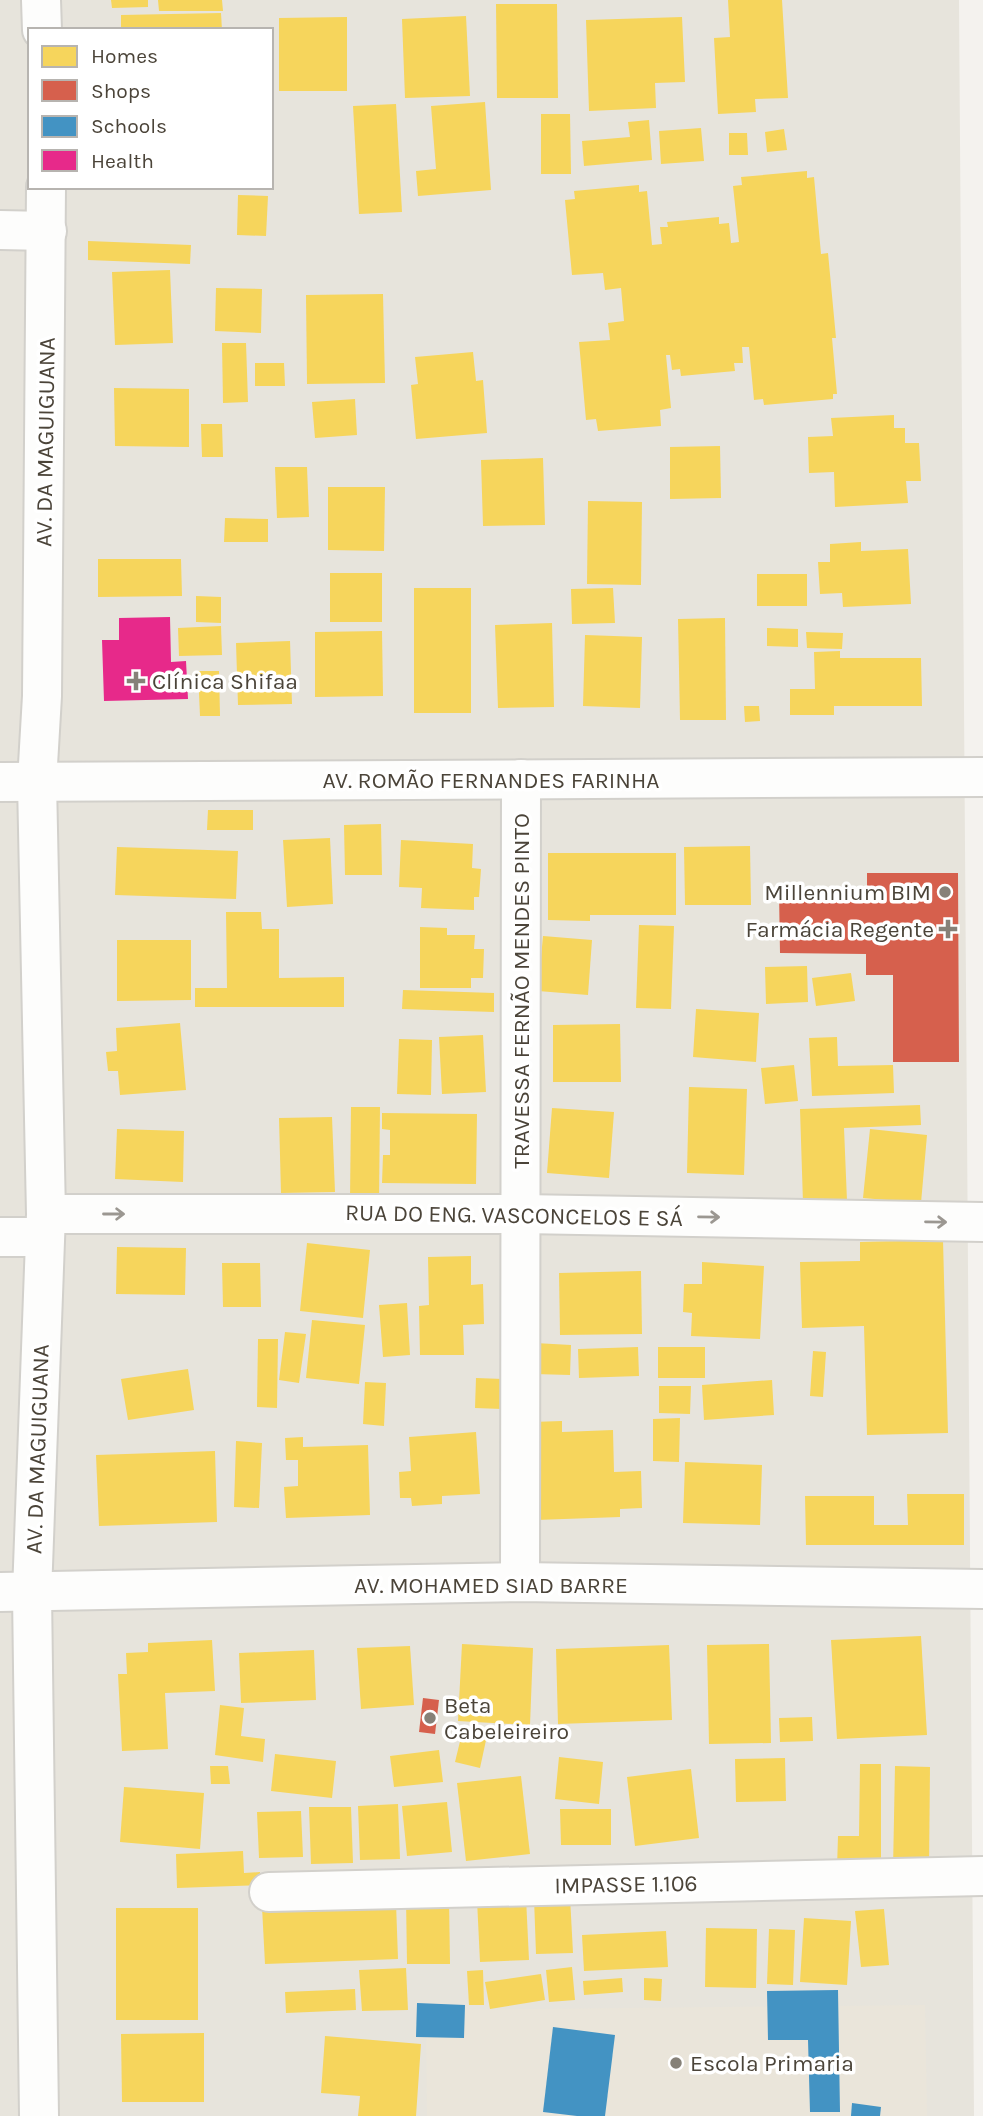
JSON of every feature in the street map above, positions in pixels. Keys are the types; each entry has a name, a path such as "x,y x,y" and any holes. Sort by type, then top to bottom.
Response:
{"street":[{"path":"41,0 42,28"},
{"name":"AV. DA MAGUIGUANA","path":"39,2116 16,1593 45,1226 18,782 42,696 46,189"},
{"path":"0,230 47,231"},
{"name":"AV. ROMÃO FERNANDES FARINHA","path":"18,782 983,777"},
{"name":"TRAVESSA FERNÃO MENDES PINTO","path":"520,1582 521,779"},
{"name":"RUA DO ENG. VASCONCELOS E SÁ","path":"0,1237 45,1226 522,1214 983,1222"},
{"name":"AV. MOHAMED SIAD BARRE","path":"16,1593 520,1582 983,1589"},
{"name":"IMPASSE 1.106","path":"269,1892 983,1876"}],"shaded area":[{"path":"0,0 959,0 974,2116 0,2116"},
{"name":"Escola Primaria","path":"925,2005 927,2116 427,2116 426,2010"}],"building: Homes":[{"path":"111,0 148,0 148,7 112,8"},
{"path":"158,0 222,0 223,11 159,11"},
{"path":"728,0 782,0 788,98 755,99 756,112 718,114 714,38 730,37"},
{"path":"496,4 557,4 558,98 497,98"},
{"path":"221,13 222,28 121,28 121,15"},
{"path":"466,16 470,96 405,98 402,19"},
{"path":"347,17 347,91 279,91 279,18"},
{"path":"682,17 685,82 655,83 656,108 589,111 586,20"},
{"path":"485,102 491,190 418,196 416,171 436,169 431,106"},
{"path":"396,104 402,212 359,214 353,106"},
{"path":"541,114 570,114 571,174 541,174"},
{"path":"649,120 652,160 584,166 582,141 630,137 628,122"},
{"path":"701,128 704,161 661,164 659,131"},
{"path":"784,129 787,150 767,152 765,132"},
{"path":"729,133 747,133 748,155 729,155"},
{"path":"807,171 807,178 814,177 821,254 828,253 836,338 832,338 837,394 833,394 833,399 764,405 763,399 754,400 749,347 742,347 743,363 734,363 735,371 681,376 680,369 672,370 670,355 666,355 671,408 660,410 661,426 598,431 596,419 586,420 579,342 610,340 608,323 624,321 621,288 605,290 603,273 572,275 565,200 575,199 574,191 639,185 639,192 647,191 652,245 662,244 660,227 668,227 667,222 719,217 719,224 729,223 731,243 739,242 733,186 742,185 741,177"},
{"path":"238,195 268,196 266,236 237,235"},
{"path":"88,241 191,245 190,264 88,260"},
{"path":"170,270 173,343 115,345 112,272"},
{"path":"216,288 262,289 261,333 215,331"},
{"path":"383,294 385,383 307,384 306,295"},
{"path":"222,343 246,343 248,402 223,403"},
{"path":"473,352 476,381 483,380 487,433 416,439 411,385 418,384 415,357"},
{"path":"255,363 284,363 285,386 255,386"},
{"path":"114,388 189,389 189,447 115,446"},
{"path":"355,399 357,435 315,438 312,402"},
{"path":"894,415 894,428 905,428 905,443 919,443 921,481 906,481 908,503 835,507 834,472 809,473 808,437 833,436 831,418"},
{"path":"201,424 222,424 223,457 202,457"},
{"path":"720,446 721,498 670,499 670,447"},
{"path":"543,458 545,525 483,526 481,460"},
{"path":"275,467 307,467 309,517 277,518"},
{"path":"328,487 385,487 384,551 328,550"},
{"path":"588,501 642,502 641,585 587,584"},
{"path":"225,518 268,519 268,542 224,542"},
{"path":"861,542 861,551 908,549 911,604 843,607 842,593 820,594 818,562 830,562 830,544"},
{"path":"98,559 181,559 182,596 98,597"},
{"path":"330,573 382,573 382,622 330,622"},
{"path":"757,574 807,574 807,606 757,606"},
{"path":"414,588 471,588 471,713 414,713"},
{"path":"613,588 615,623 572,624 571,589"},
{"path":"196,596 221,597 221,623 196,622"},
{"path":"725,618 726,720 680,720 678,619"},
{"path":"552,623 554,707 498,708 495,625"},
{"path":"221,626 222,655 179,656 178,628"},
{"path":"767,628 798,629 798,647 767,646"},
{"path":"382,631 383,696 315,697 315,632"},
{"path":"806,632 843,633 842,649 807,648"},
{"path":"585,635 642,637 640,708 583,706"},
{"path":"290,641 292,704 238,705 236,643"},
{"path":"840,651 840,658 921,658 922,706 834,706 834,715 790,715 790,689 815,689 814,652"},
{"path":"198,671 219,671 220,716 200,716"},
{"path":"744,706 759,706 760,721 745,722"},
{"path":"208,810 253,810 253,830 207,830"},
{"path":"381,824 382,875 345,875 344,825"},
{"path":"330,838 333,904 287,907 283,840"},
{"path":"401,840 473,844 472,868 481,869 479,897 474,897 474,910 421,908 422,888 399,887"},
{"path":"750,846 751,905 685,905 684,847"},
{"path":"117,847 238,851 236,899 115,895"},
{"path":"548,853 676,853 676,915 590,915 590,921 548,920"},
{"path":"226,912 261,912 262,929 279,929 279,978 344,977 344,1007 195,1007 195,988 227,988"},
{"path":"639,925 674,926 671,1009 636,1008"},
{"path":"420,927 447,928 447,935 475,935 474,949 484,949 483,978 471,978 471,988 420,988"},
{"path":"543,936 592,940 588,995 538,991"},
{"path":"117,940 191,940 191,1000 117,1001"},
{"path":"807,966 808,1002 766,1004 765,967"},
{"path":"851,973 855,1001 816,1006 812,978"},
{"path":"403,990 494,993 494,1012 402,1009"},
{"path":"696,1009 759,1013 756,1062 693,1057"},
{"path":"180,1023 186,1090 120,1095 118,1071 108,1071 106,1052 117,1051 116,1028"},
{"path":"620,1024 621,1082 553,1082 553,1025"},
{"path":"483,1035 486,1092 442,1094 439,1037"},
{"path":"837,1037 838,1066 893,1065 894,1093 812,1096 809,1038"},
{"path":"399,1039 432,1040 431,1095 397,1094"},
{"path":"794,1065 798,1101 765,1104 761,1068"},
{"path":"689,1087 747,1089 744,1175 687,1173"},
{"path":"920,1105 921,1125 844,1128 847,1201 803,1203 800,1109"},
{"path":"351,1107 380,1107 379,1201 350,1200"},
{"path":"552,1108 614,1112 609,1178 547,1173"},
{"path":"382,1113 477,1114 476,1184 382,1183 383,1155 390,1155 390,1130 382,1129"},
{"path":"332,1117 335,1192 281,1193 279,1118"},
{"path":"117,1129 184,1131 183,1182 115,1179"},
{"path":"870,1129 927,1135 921,1203 863,1198"},
{"path":"943,1240 948,1433 867,1435 864,1326 802,1328 800,1262 860,1261 860,1242"},
{"path":"307,1243 370,1250 363,1318 300,1311"},
{"path":"117,1247 186,1248 185,1295 116,1294"},
{"path":"471,1256 471,1285 483,1284 484,1324 463,1325 464,1355 420,1355 419,1306 429,1305 428,1257"},
{"path":"702,1262 764,1266 760,1339 691,1336 692,1313 683,1312 684,1284 702,1284"},
{"path":"222,1263 260,1263 261,1307 223,1307"},
{"path":"641,1271 642,1334 560,1335 559,1273"},
{"path":"407,1303 410,1355 383,1357 379,1305"},
{"path":"312,1320 365,1325 359,1384 306,1378"},
{"path":"285,1332 306,1334 299,1383 279,1380"},
{"path":"258,1339 278,1339 277,1408 257,1407"},
{"path":"535,1343 571,1345 570,1375 534,1374"},
{"path":"638,1347 639,1376 579,1378 578,1349"},
{"path":"658,1347 705,1347 705,1378 658,1378"},
{"path":"813,1351 826,1352 823,1397 810,1396"},
{"path":"188,1369 194,1410 128,1420 121,1379"},
{"path":"476,1378 503,1379 502,1409 475,1408"},
{"path":"772,1380 774,1415 704,1420 702,1385"},
{"path":"365,1382 386,1383 384,1426 363,1424"},
{"path":"659,1386 691,1386 690,1414 659,1413"},
{"path":"680,1418 679,1462 653,1461 653,1419"},
{"path":"562,1421 562,1432 613,1430 614,1472 641,1471 642,1508 620,1509 620,1517 536,1520 532,1422"},
{"path":"476,1432 480,1494 442,1496 442,1504 412,1506 411,1498 400,1498 399,1472 411,1471 409,1437"},
{"path":"303,1437 303,1447 368,1445 370,1515 286,1518 284,1487 298,1486 298,1460 286,1460 285,1438"},
{"path":"236,1441 262,1443 259,1508 234,1507"},
{"path":"215,1451 217,1522 99,1526 96,1455"},
{"path":"685,1462 762,1465 760,1525 683,1523"},
{"path":"907,1494 964,1494 964,1545 806,1545 805,1496 874,1496 874,1525 908,1525"},
{"path":"921,1636 927,1735 837,1739 831,1640"},
{"path":"212,1640 215,1691 165,1693 168,1749 122,1751 118,1674 127,1674 126,1653 148,1652 148,1643"},
{"path":"462,1644 533,1648 530,1725 458,1721"},
{"path":"769,1644 771,1743 709,1744 707,1645"},
{"path":"669,1645 672,1720 558,1724 556,1649"},
{"path":"410,1646 414,1705 361,1709 357,1648"},
{"path":"314,1650 316,1700 241,1703 239,1653"},
{"path":"220,1705 244,1708 241,1736 265,1739 263,1762 215,1755"},
{"path":"812,1717 813,1741 780,1742 779,1718"},
{"path":"464,1725 488,1731 480,1768 455,1762"},
{"path":"439,1750 443,1782 394,1787 390,1756"},
{"path":"275,1754 336,1761 332,1798 271,1791"},
{"path":"559,1757 603,1762 599,1804 555,1799"},
{"path":"785,1758 786,1801 736,1802 735,1759"},
{"path":"860,1764 881,1764 881,1868 837,1868 838,1836 859,1836"},
{"path":"210,1766 228,1766 230,1784 211,1784"},
{"path":"895,1766 930,1767 929,1870 893,1869"},
{"path":"691,1769 699,1838 635,1846 627,1777"},
{"path":"521,1776 530,1854 466,1861 457,1783"},
{"path":"124,1787 204,1793 200,1849 120,1842"},
{"path":"447,1802 452,1852 407,1856 402,1806"},
{"path":"398,1804 400,1859 360,1860 358,1806"},
{"path":"309,1807 351,1807 353,1863 311,1864"},
{"path":"560,1809 611,1809 611,1845 561,1845"},
{"path":"301,1811 303,1857 259,1858 257,1812"},
{"path":"243,1851 244,1873 260,1872 260,1885 177,1888 176,1854"},
{"path":"449,1897 450,1964 407,1964 406,1898"},
{"path":"570,1897 573,1953 536,1954 534,1898"},
{"path":"526,1898 529,1960 480,1962 477,1900"},
{"path":"396,1903 398,1959 265,1964 262,1907"},
{"path":"116,1908 198,1908 198,2020 116,2020"},
{"path":"884,1909 889,1965 861,1967 855,1911"},
{"path":"804,1918 851,1921 847,1985 800,1982"},
{"path":"706,1928 757,1929 756,1988 705,1987"},
{"path":"769,1929 795,1930 793,1985 767,1984"},
{"path":"666,1931 668,1967 584,1971 582,1935"},
{"path":"572,1967 575,2000 549,2002 546,1970"},
{"path":"406,1968 408,2010 362,2011 359,1970"},
{"path":"483,1970 484,2005 469,2005 467,1971"},
{"path":"541,1974 545,2000 490,2009 485,1982"},
{"path":"622,1978 623,1992 584,1995 583,1981"},
{"path":"644,1978 662,1979 661,2001 644,2000"},
{"path":"355,1989 356,2010 286,2013 285,1992"},
{"path":"204,2033 204,2102 122,2102 121,2034"},
{"path":"325,2036 421,2044 416,2116 358,2116 360,2096 321,2093"}],"building: Shops":[{"path":"867,873 958,873 959,1062 893,1062 893,975 866,975 866,954 780,953 779,892 867,892"},
{"path":"423,1698 439,1700 435,1734 419,1732"}],"building: Schools":[{"path":"838,1990 840,2112 810,2112 808,2040 768,2040 767,1991"},
{"path":"417,2003 465,2005 464,2038 416,2037"},
{"path":"553,2027 615,2035 605,2116 543,2112"},
{"path":"852,2103 881,2107 880,2116 851,2116"}],"building: Health":[{"path":"170,617 171,662 186,661 188,699 104,701 102,640 119,640 119,618"}],"place":[{"name":"Clínica Shifaa","path":"136,681"},
{"name":"Millennium BIM","path":"945,892"},
{"name":"Farmácia Regente","path":"948,929"},
{"name":"Beta Cabeleireiro","path":"430,1718"},
{"name":"Escola Primaria","path":"676,2063"}]}
